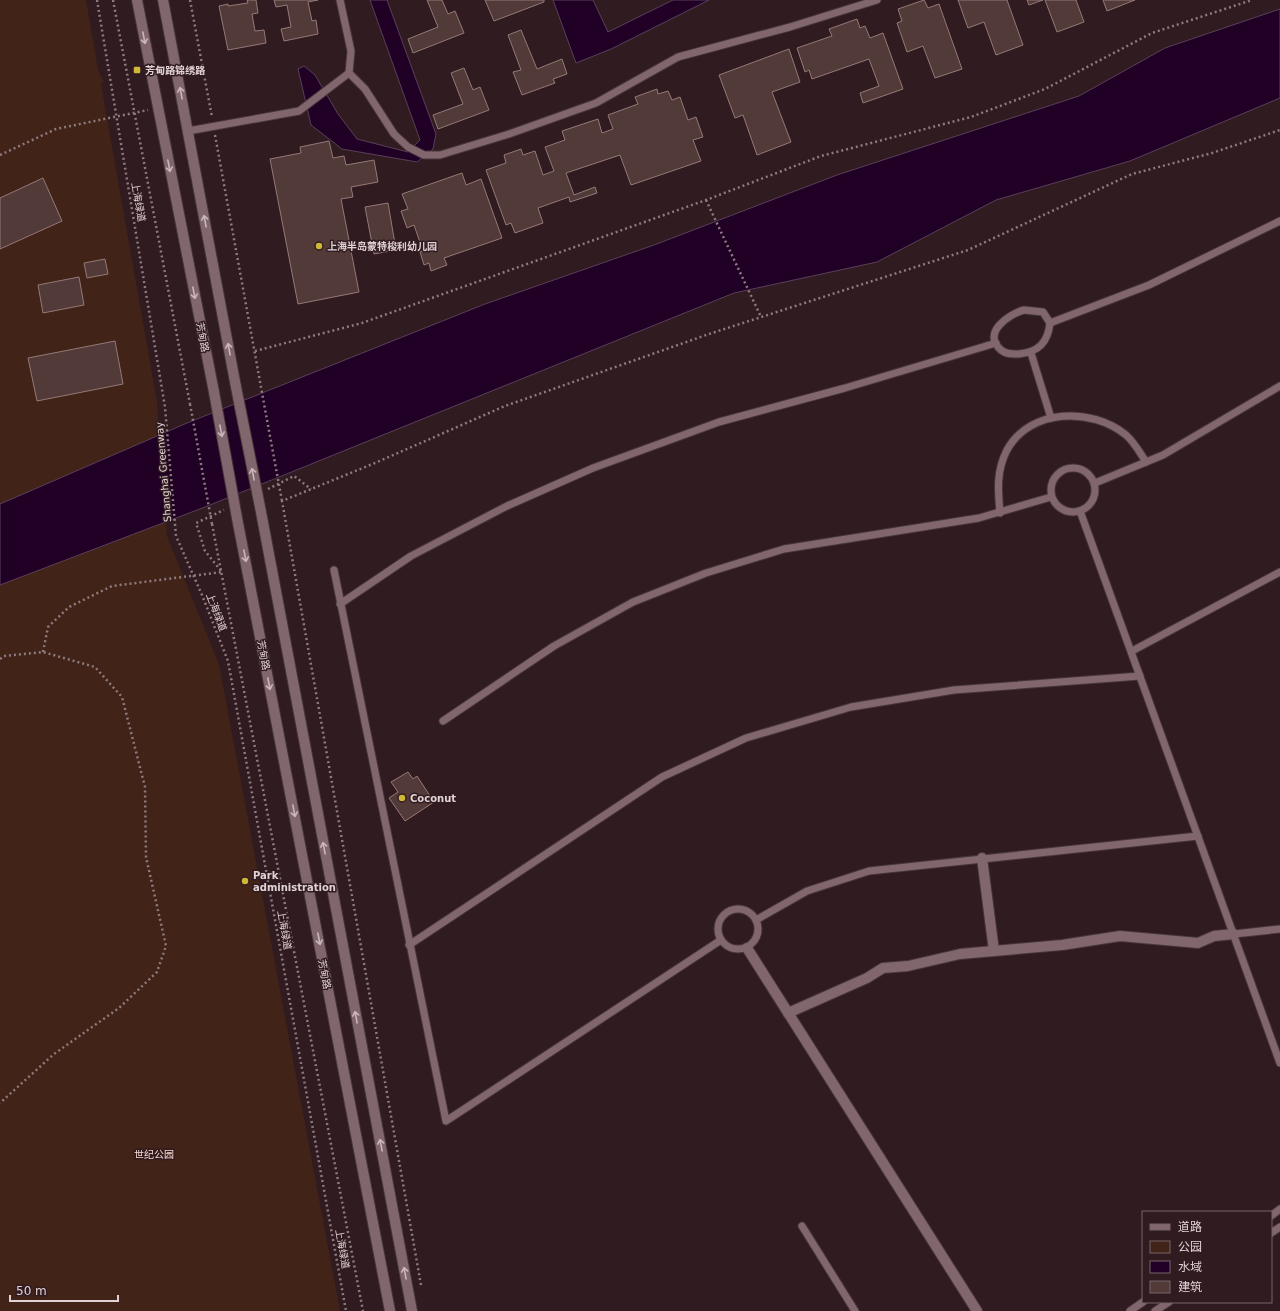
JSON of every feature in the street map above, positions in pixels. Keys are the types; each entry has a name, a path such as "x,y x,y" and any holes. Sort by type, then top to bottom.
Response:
{"main road":[{"name":"芳甸路","path":"137,0 214,392 390,1311"},
{"path":"164,0 412,1311"},
{"path":"982,858 994,951"},
{"path":"788,1012 867,978 883,968 908,966 960,954 1062,944 1120,936 1198,943 1214,936 1234,934"},
{"path":"747,948 977,1311"}],"lane":[{"path":"188,131 299,111 349,73 351,51 340,0"},
{"path":"349,73 365,89 394,134 408,147 424,155 440,155 509,134 596,103 678,57 790,27 878,0"},
{"path":"1050,323 1149,285 1280,221"},
{"path":"1024,310 1043,312 1050,323 1049,334 1042,344 1031,353 1009,354 1001,350 996,343 994,335 996,327 1013,313 1024,310"},
{"path":"340,604 411,556 507,506 593,468 719,422 845,388 996,343"},
{"path":"1031,353 1051,418"},
{"path":"1094,483 1163,455 1280,386"},
{"path":"1000,512 997,481 1006,451 1018,434 1032,424 1051,418 1078,415 1106,422 1126,435 1137,447 1146,462"},
{"path":"1073,467 1085,471 1094,483 1093,500 1088,506 1080,511 1073,512 1061,509 1051,498 1051,484 1056,474 1066,468 1073,467"},
{"path":"443,721 554,646 633,602 706,573 784,549 979,518 1051,498"},
{"path":"1080,511 1280,1063"},
{"path":"334,570 446,1120 721,940"},
{"path":"1132,651 1280,572"},
{"path":"409,944 662,777 746,738 851,707 954,690 1140,676"},
{"path":"756,920 807,891 869,872 982,858 1198,836"},
{"path":"736,908 744,909 752,913 756,920 758,928 757,936 753,943 747,948 739,950 731,949 721,940 717,930 718,922 722,915 728,910 736,908"},
{"path":"1234,934 1280,929"},
{"path":"1272,1215 1280,1209"},
{"path":"802,1226 855,1311"},
{"path":"1130,1311 1142,1303"},
{"path":"1155,1311 1167,1303"}],"path":[{"name":"上海绿道","path":"97,0 165,407"},
{"path":"113,0 363,1311"},
{"path":"190,0 255,351 422,1288"},
{"path":"255,351 362,323 706,200 821,156 971,117 1045,89 1152,33 1252,0"},
{"path":"0,156 56,129 158,109"},
{"path":"282,501 376,463 504,406 761,317 968,250 1132,174 1212,153 1280,130"},
{"path":"706,200 761,317"},
{"name":"Shanghai Greenway","path":"165,407 176,536"},
{"name":"上海绿道","path":"176,536 228,661 346,1311"},
{"path":"43,652 48,627 69,607 112,586 194,577 222,572"},
{"path":"0,659 4,656 43,652 95,667 122,697 145,787 146,857 166,946 156,972 119,1008 54,1054 0,1103"}],"green space":[{"name":"世纪公园","path":"0,0 86,0 98,70 104,82 101,84 157,402 167,536 219,664 340,1311 0,1311"}],"water":[{"path":"370,0 387,0 436,134 433,149 417,162 342,149 311,125 298,69 304,66 315,75 338,114 357,139 408,152 420,140"},
{"path":"553,0 593,0 608,32 673,0 709,0 611,49 576,63"},
{"path":"1280,9 1280,98 1130,161 996,200 877,262 734,293 205,507 0,585 0,504 187,423 485,304 654,245 837,175 1079,96 1165,48"}],"building":[{"path":"247,0 256,0 258,13 252,14 255,31 264,30 266,43 228,50 219,6 248,3"},
{"path":"274,0 318,0 308,2 312,21 316,20 318,34 284,41 281,29 291,27 287,5 276,7"},
{"path":"427,0 442,0 448,14 455,11 464,33 413,53 408,39 438,27"},
{"path":"485,0 544,0 544,2 494,21"},
{"path":"924,0 928,8 939,4 962,69 935,78 923,46 907,52 897,23 902,21 898,9"},
{"path":"958,0 1007,0 1023,45 996,55 984,22 968,28"},
{"path":"1027,0 1043,0 1029,5"},
{"path":"1045,0 1076,0 1084,22 1057,32"},
{"path":"1103,0 1135,0 1107,11"},
{"path":"857,19 860,28 865,26 870,38 883,33 903,89 863,103 860,93 879,86 869,59 812,79 809,70 805,72 797,48 832,36 829,29"},
{"path":"521,30 537,69 562,59 567,74 553,79 555,83 522,95 513,72 521,70 508,35"},
{"path":"789,49 800,82 772,92 791,142 757,155 743,115 735,118 719,75"},
{"path":"464,68 473,90 480,87 489,110 438,129 433,115 463,104 451,73"},
{"path":"657,89 658,94 668,91 672,100 680,97 688,120 696,117 703,137 693,140 701,161 631,185 620,155 566,173 574,195 595,187 597,193 570,202 569,197 538,208 543,223 515,233 511,223 506,225 486,170 506,163 504,155 521,149 523,155 535,151 543,175 554,171 545,147 565,140 562,131 598,119 602,133 613,129 608,115 638,104 635,97"},
{"name":"上海半岛蒙特梭利幼儿园","path":"329,141 333,158 344,156 346,165 374,160 378,182 351,187 353,197 341,199 359,292 298,304 270,159 301,153 300,147"},
{"path":"462,173 466,185 481,179 502,238 444,258 447,265 431,271 429,263 424,265 420,252 423,251 414,225 407,228 401,211 408,209 402,194"},
{"path":"43,178 62,221 0,249 0,198"},
{"path":"388,203 396,250 374,254 365,207"},
{"path":"105,259 108,274 87,278 84,263"},
{"path":"79,277 84,305 43,313 38,285"},
{"path":"115,341 123,384 37,401 28,358"},
{"path":"408,772 413,779 417,776 434,802 405,821 389,798 398,792 391,782"}],"place":[{"name":"芳甸路锦绣路","path":"137,70"},
{"name":"上海半岛蒙特梭利幼儿园","path":"319,246"},
{"name":"Coconut","path":"402,798"},
{"name":"Park administration","path":"245,881"}]}
